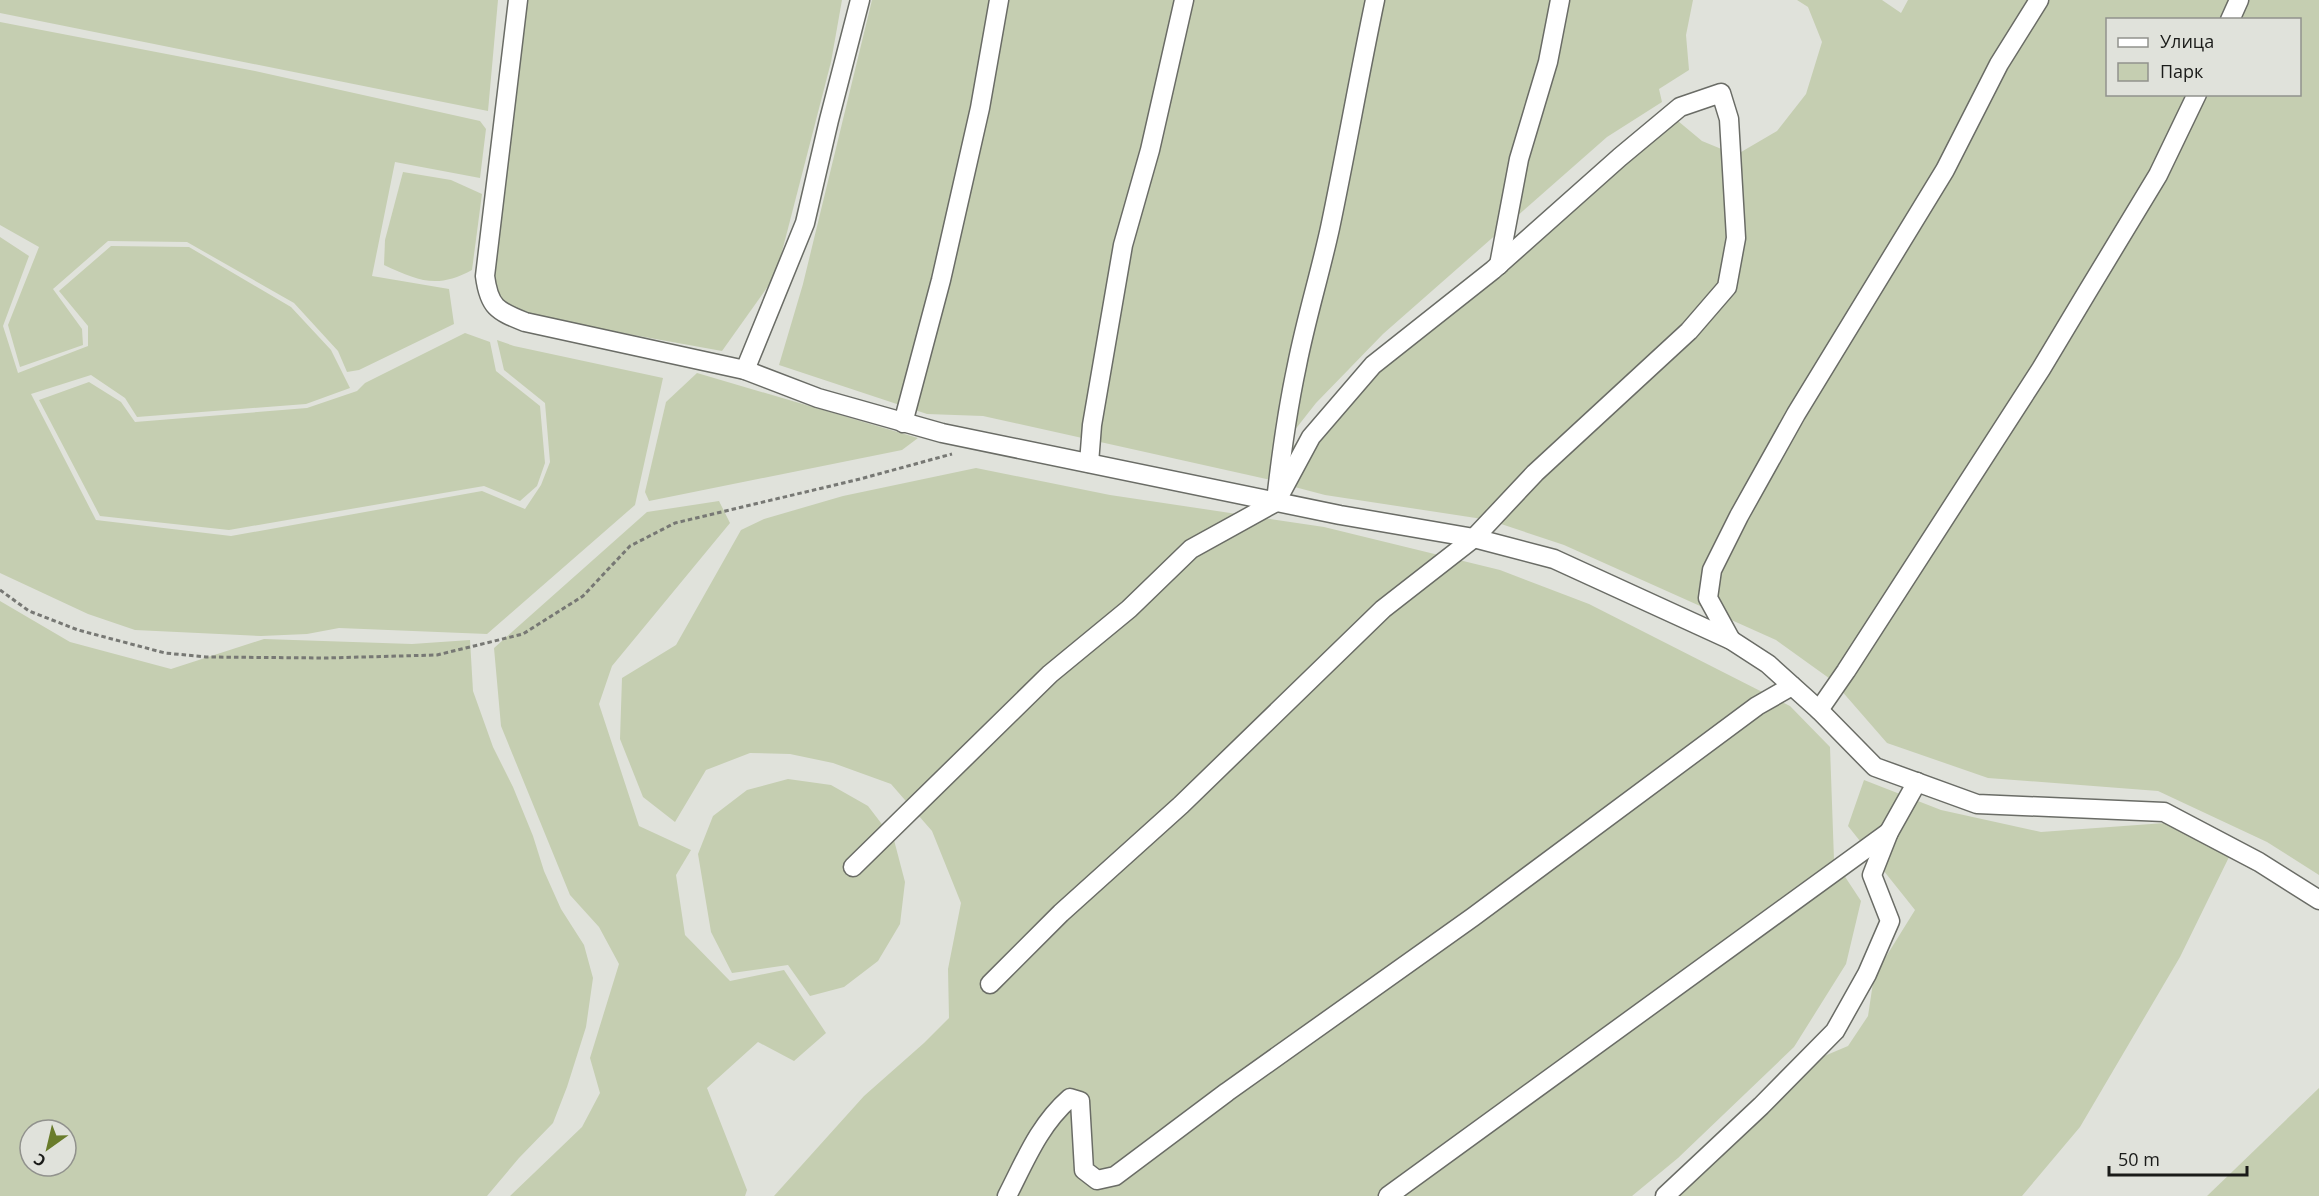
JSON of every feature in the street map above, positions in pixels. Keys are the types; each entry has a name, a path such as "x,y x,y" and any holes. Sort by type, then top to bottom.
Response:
{"street":[{"path":"518,0 485,276 491,302 502,313 525,322 745,370 818,398 942,433 1276,502 1474,538 1554,559 1731,640 1768,664 1819,710 1875,766 1977,804 2164,812 2259,862 2319,900"},
{"path":"745,370 806,223 860,0"},
{"path":"903,423 941,280 980,108 999,0"},
{"path":"1089,463 1092,425 1124,245 1150,150 1184,0"},
{"path":"1276,502 1285,426 1295,374 1317,287 1347,149 1360,67 1375,0"},
{"path":"1499,265 1519,159 1548,62 1560,0"},
{"path":"1731,640 1708,598 1712,570 1738,516 1796,414 1945,170 1999,64 2039,0"},
{"path":"2230,18 2239,0"},
{"path":"853,867 1050,674 1129,609 1191,549 1276,502 1311,437 1372,365 1499,265 1680,107 1721,93 1729,120 1737,238 1727,287 1689,331 1535,473 1474,538 1383,609 1181,805 1061,913 990,984"},
{"path":"1819,710 2041,369 2158,175 2197,96"},
{"path":"1007,1196 1034,1142 1054,1112 1070,1098 1080,1101 1084,1170 1097,1180 1115,1176 1227,1092 1464,923 1757,706 1792,686"},
{"path":"1665,1196 1761,1106 1835,1031 1867,974 1890,921 1872,875 1889,832 1917,782"},
{"path":"1388,1196 1889,832"}],"path":[{"path":"0,590 29,611 78,630 165,653 206,657 314,658 437,655 523,634 583,596 630,546 675,523 860,479 961,452"}],"green space":[{"path":"0,0 498,0 488,111 0,13"},
{"path":"522,0 842,0 831,62 776,275 722,351 517,314 489,285"},
{"path":"872,0 1693,0 1686,35 1689,70 1659,89 1662,102 1607,137 1383,334 1316,403 1283,445 1275,481 983,416 927,414 779,365 803,284"},
{"path":"1797,0 1882,0 1901,13 1908,0 2319,0 2319,875 2267,842 2158,791 1988,778 1887,743 1833,681 1776,640 1564,545 1489,520 1325,495 1287,485 1287,454 1320,414 1672,116 1702,141 1736,155 1777,131 1806,94 1822,42 1808,7"},
{"path":"0,22 255,71 480,121 486,129 480,178 395,162 372,276 449,289 454,324 359,370 347,372 338,351 294,303 187,242 108,241 53,289 82,329 83,345 20,367 8,325 39,247 0,225"},
{"path":"403,172 451,180 482,194 472,270 448,279 428,281 384,265 385,240"},
{"path":"0,237 29,256 3,326 18,373 88,346 88,326 59,291 111,246 189,247 291,307 331,350 350,388 306,404 137,417 125,398 91,375 31,394 96,520 231,536 482,491 525,509 541,485 550,462 545,403 504,370 497,340 514,346 663,378 635,505 487,634 339,628 307,634 261,636 135,630 88,614 0,573"},
{"path":"465,333 490,342 496,371 540,406 545,463 537,486 520,501 484,486 229,530 100,516 39,400 89,382 121,402 135,422 307,408 357,391 365,383"},
{"path":"697,373 918,438 902,450 649,501 645,492 666,402"},
{"path":"976,468 1110,495 1324,527 1500,570 1589,604 1790,706 1830,747 1834,860 1861,901 1846,964 1794,1047 1678,1158 1632,1196 774,1196 864,1096 949,1018 948,969 961,903 932,831 891,784 833,763 790,754 750,753 706,770 675,822 643,797 620,739 622,678 676,645 741,530 764,519 843,496"},
{"path":"719,501 730,523 612,666 599,704 639,826 691,850 676,875 685,935 730,981 784,970 826,1033 794,1061 758,1042 707,1088 747,1190 745,1196 510,1196 582,1127 600,1093 590,1058 619,964 599,927 570,895 501,726 494,648 647,512"},
{"path":"0,601 70,642 171,669 264,639 412,644 470,640 473,691 493,747 513,787 544,871 561,909 584,945 593,978 586,1027 553,1123 487,1196 0,1196"},
{"path":"788,779 831,785 868,806 894,840 905,882 900,924 878,961 844,987 810,996 788,965 732,973 711,932 698,854 713,816 747,790"},
{"path":"1864,780 1941,810 2041,832 2165,823 2230,855 2180,957 2080,1127 2022,1196 1661,1196 1810,1062 1848,1046 1868,1016 1874,976 1915,910 1848,826"},
{"path":"2319,1088 2319,1196 2207,1196"}]}
